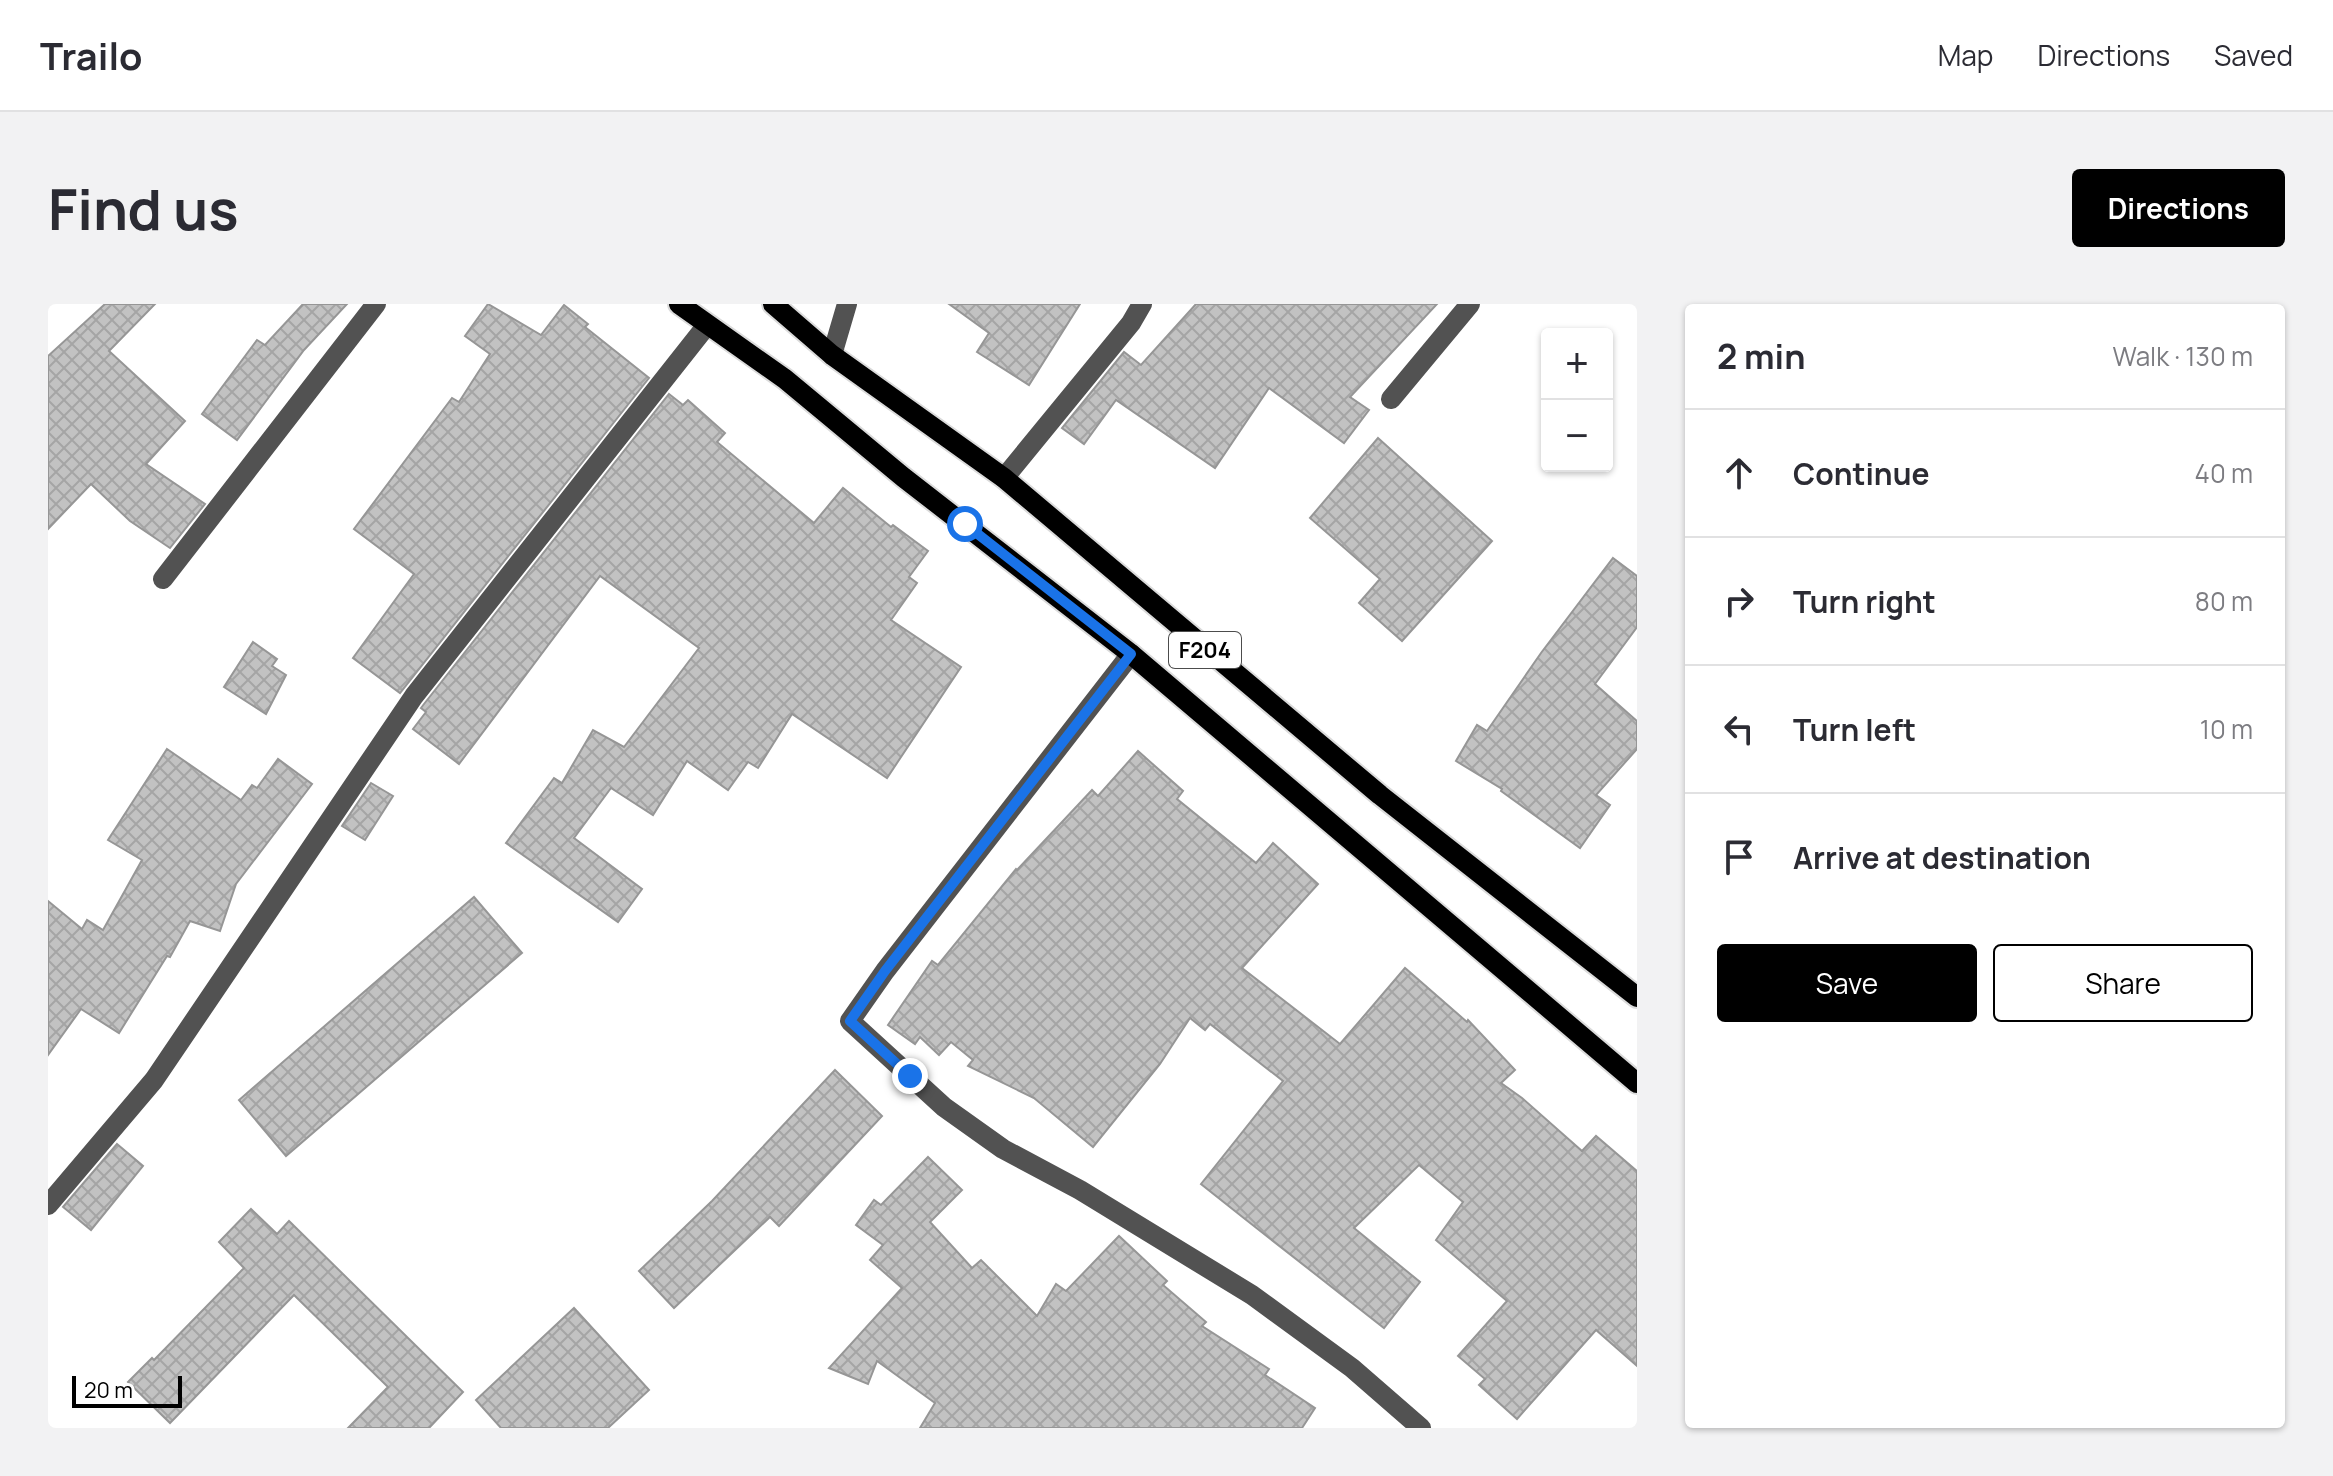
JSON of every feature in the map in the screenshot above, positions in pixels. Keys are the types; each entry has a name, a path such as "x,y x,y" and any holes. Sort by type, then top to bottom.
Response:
{"main road":[{"name":"F204","path":"679,304 785,379 903,477 1131,654 1637,1083"},
{"name":"F204","path":"773,304 832,355 1004,478 1380,795 1637,997"}],"street":[{"path":"163,579 376,304"},
{"path":"832,355 847,304"},
{"path":"1004,478 1131,323 1142,304"},
{"path":"1391,399 1470,304"},
{"path":"48,1205 154,1080 414,696 707,325"},
{"path":"1131,654 885,971 850,1021 944,1107 1003,1149 1080,1190 1252,1295 1352,1368 1421,1428"}],"building":[{"path":"105,304 155,304 109,351 185,421 146,464 205,504 170,548 130,521 91,484 48,529 48,356"},
{"path":"303,304 347,304 304,350 237,440 202,414 257,340 265,345"},
{"path":"488,304 541,335 564,305 588,324 585,327 649,378 400,693 353,658 414,574 354,529 452,398 459,402 490,354 465,336"},
{"path":"949,304 1080,304 1029,385 977,352 989,333"},
{"path":"1196,304 1437,304 1350,397 1369,410 1344,443 1269,388 1215,468 1116,400 1084,444 1062,428 1124,352 1141,365"},
{"path":"669,394 683,405 688,400 725,433 717,442 814,523 843,488 891,527 893,525 928,551 909,577 917,583 891,620 961,667 887,778 792,714 758,768 748,762 728,790 687,761 653,815 611,788 574,838 642,889 618,922 506,843 554,778 562,783 593,730 624,747 699,648 600,576 459,764 413,729 426,712 421,708 424,704"},
{"path":"1378,438 1492,541 1402,641 1359,603 1380,579 1310,518"},
{"path":"1613,558 1637,576 1637,627 1595,684 1637,721 1637,749 1596,795 1610,805 1580,848 1502,789 1456,761 1477,725 1487,731"},
{"path":"253,642 277,659 272,666 286,675 266,714 224,687"},
{"path":"167,749 241,800 252,785 257,788 278,759 312,784 236,884 220,931 190,921 119,1033 81,1009 48,1055 48,901 82,929 87,920 103,930 142,860 108,840"},
{"path":"1138,751 1183,791 1177,799 1256,863 1273,843 1318,884 1242,968 1340,1044 1405,968 1468,1020 1515,1070 1501,1083 1582,1151 1596,1136 1637,1171 1637,1366 1596,1330 1517,1419 1479,1385 1485,1379 1458,1356 1507,1301 1436,1240 1463,1202 1419,1165 1354,1228 1420,1282 1384,1328 1201,1184 1283,1081 1210,1024 1205,1030 1190,1018 1160,1064 1093,1147 1034,1098 968,1066 973,1060 951,1042 939,1055 920,1037 915,1044 888,1025 932,961 938,965 1016,869 1092,790 1098,796"},
{"path":"371,783 393,796 365,840 342,826"},
{"path":"474,897 522,953 286,1156 239,1100"},
{"path":"835,1070 882,1116 779,1226 770,1217 674,1308 639,1271 712,1201"},
{"path":"117,1144 143,1166 91,1230 63,1207"},
{"path":"928,1157 962,1190 930,1222 972,1268 981,1260 1037,1316 1056,1284 1066,1291 1119,1236 1167,1281 1163,1285 1206,1322 1202,1326 1269,1369 1265,1375 1315,1408 1302,1428 920,1428 935,1403 877,1361 868,1384 829,1368 902,1288 870,1260 883,1245 856,1225 874,1200 881,1205"},
{"path":"251,1209 277,1234 289,1221 463,1392 429,1428 348,1428 388,1387 294,1295 170,1423 128,1382 152,1358 154,1360 244,1268 219,1242"},
{"path":"574,1308 649,1390 608,1428 501,1428 476,1400"}],"route":[{"path":"910,1076 850,1021 885,971 1131,654 965,524"}]}
